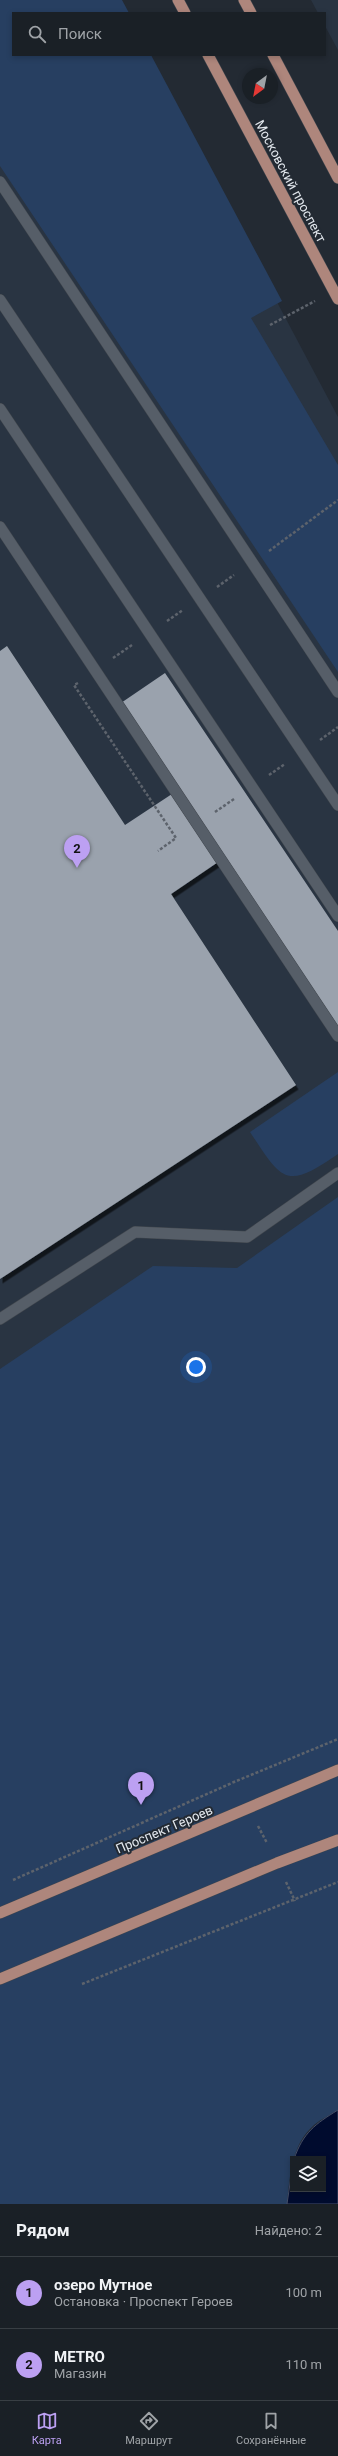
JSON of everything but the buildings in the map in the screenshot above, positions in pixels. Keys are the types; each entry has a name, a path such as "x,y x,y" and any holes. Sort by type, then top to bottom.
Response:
{"main road":[{"path":"178,0 184,12"},
{"path":"244,0 250,12"},
{"name":"Московский проспект","path":"209,56 336,295"},
{"path":"274,56 338,178"},
{"name":"Проспект Героев","path":"0,1913 338,1770"},
{"path":"0,1980 277,1863 338,1840"}],"lane":[{"path":"0,182 338,692"},
{"path":"0,300 338,805"},
{"path":"0,409 338,916"},
{"path":"0,527 338,1036"},
{"path":"0,1319 135,1232 247,1237 338,1173"}],"path":[{"path":"270,325 336,295"},
{"path":"13,1880 234,1782 338,1739"},
{"path":"234,1782 249,1808 295,1901"},
{"path":"82,1984 295,1901 338,1882"}],"shaded area":[{"path":"0,0 12,12 12,56 147,56 338,417 338,1264 0,1493"},
{"path":"0,0 122,0 128,12 12,12 12,56 152,56 282,301 251,318 338,465 338,672 0,166"},
{"path":"311,0 338,0 338,50 326,28 326,12 317,12"},
{"path":"338,1072 338,1154 306,1173 295,1176 286,1175 278,1170 270,1161 250,1132"},
{"path":"338,1197 338,2110 314,2125 300,2142 295,2156 290,2156 290,2178 287,2204 0,2204 0,1369 153,1266 237,1268"},
{"path":"338,2110 338,2204 287,2204 290,2184 290,2192 326,2192 326,2156 295,2156 301,2142 316,2125"}],"place":[{"name":"METRO","path":"77,868"},
{"name":"озеро Мутное","path":"141,1805"}]}
